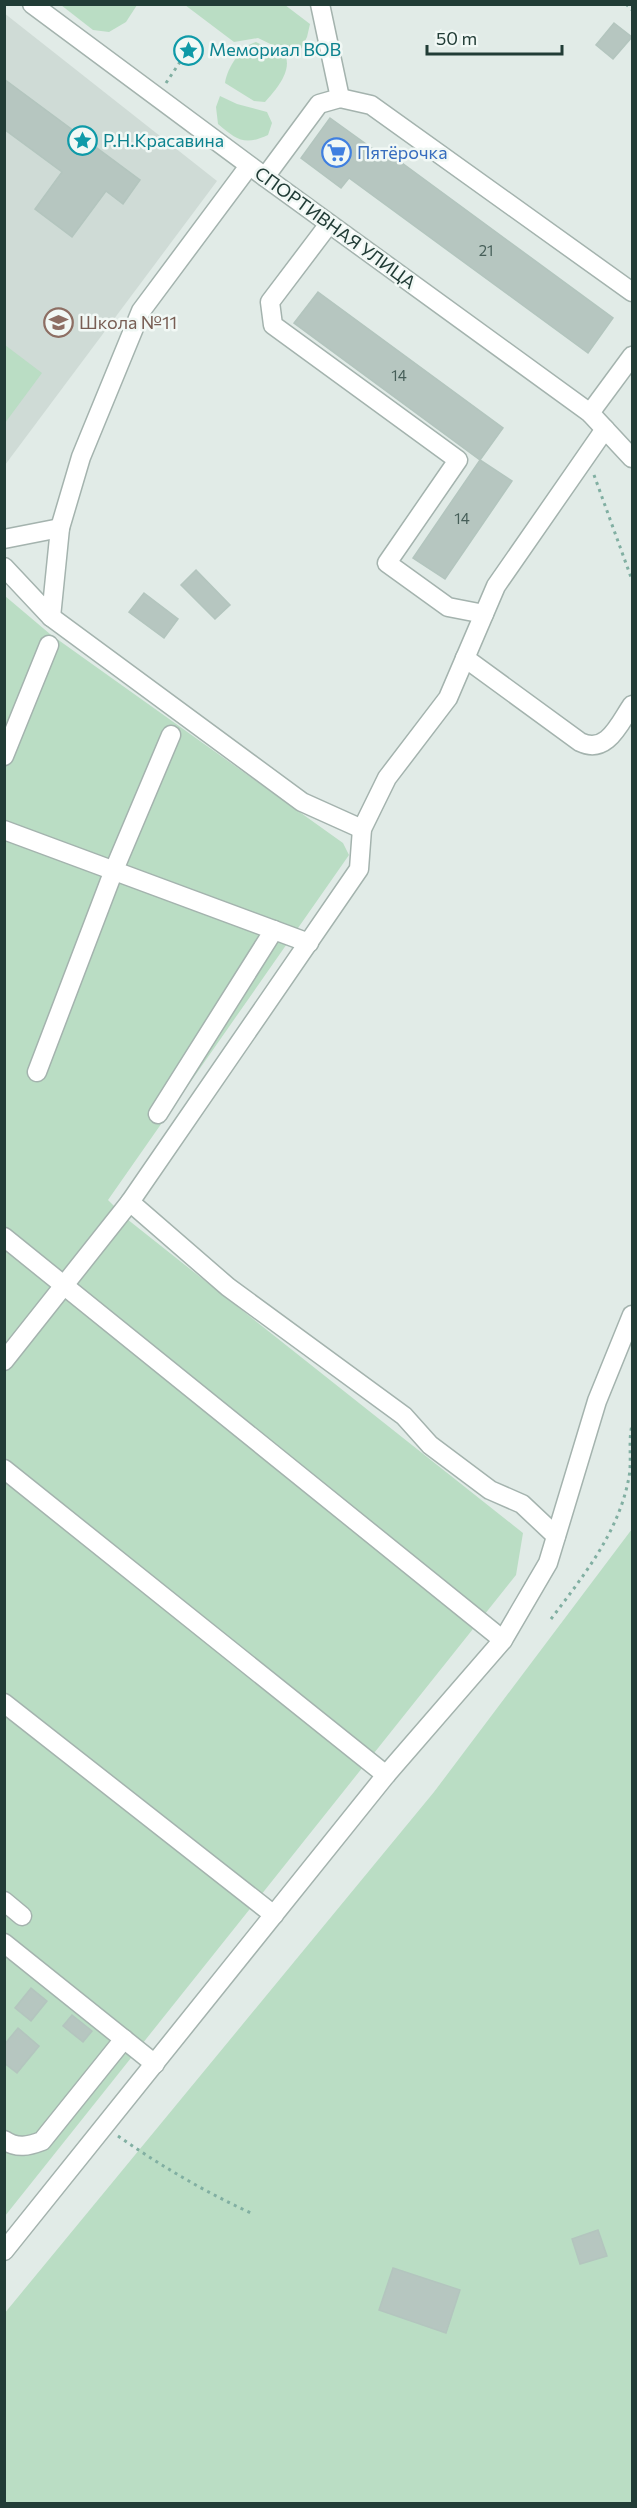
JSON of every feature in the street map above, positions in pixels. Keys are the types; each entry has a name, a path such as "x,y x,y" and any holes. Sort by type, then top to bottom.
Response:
{"street":[{"name":"СПОРТИВНАЯ УЛИЦА","path":"32,4 249,166 590,413 633,458"},
{"path":"320,4 340,98"},
{"path":"265,177 319,105 340,98 371,105 633,292"},
{"path":"51,617 60,528 81,458 141,311 249,166"},
{"path":"329,224 270,302 273,325 458,460 387,563 448,607 484,614"},
{"path":"590,413 633,356"},
{"path":"4,1361 130,1202 359,869 362,829 387,778 448,698 496,586 605,429"},
{"path":"4,540 60,528"},
{"path":"4,567 51,617 302,802 362,829"},
{"path":"4,756 49,645"},
{"path":"465,658 590,747 600,746 609,738 633,705"},
{"path":"37,1072 114,870 171,735"},
{"path":"4,830 309,943"},
{"path":"158,1114 274,930"},
{"path":"130,1202 228,1287 404,1416 430,1444 490,1490 522,1504 556,1536"},
{"path":"4,1237 503,1640"},
{"path":"4,2251 386,1775 503,1640 548,1563 597,1401 633,1315"},
{"path":"4,1469 386,1775"},
{"path":"4,1703 274,1915"},
{"path":"4,1901 22,1916"},
{"path":"4,1943 155,2064"},
{"path":"4,2140 19,2146 30,2146 42,2141 124,2039"}],"path":[{"path":"626,4 633,10"},
{"path":"156,97 188,50"},
{"path":"587,455 633,580"},
{"path":"551,1619 598,1556 612,1530 629,1476 630,1434 633,1425"},
{"path":"104,2127 154,2162 214,2196 253,2214"}],"shaded area":[{"name":"Школа №11","path":"4,13 217,181 5,465 4,465"}],"green space":[{"path":"61,5 137,5 126,22 109,32 93,30"},
{"path":"185,5 285,5 310,24 300,51 291,54 258,38 234,42"},
{"path":"256,42 286,57 287,63 281,81 265,102 254,101 225,83 236,58 250,44"},
{"path":"220,96 237,104 267,112 272,123 268,135 247,141 225,130 218,124 216,107"},
{"path":"5,345 42,373 4,423"},
{"path":"5,596 50,634 343,843 349,855 108,1200 127,1219 523,1533 516,1575 5,2216"},
{"path":"632,1529 632,2503 5,2503 4,2314 434,1792"}],"building":[{"path":"614,23 632,37 613,59 596,45"},
{"path":"4,79 140,180 123,204 106,191 72,237 35,209 62,172 4,129"},
{"path":"330,118 380,154 383,149 613,318 588,353 349,178 341,188 301,158"},
{"path":"318,292 503,428 480,460 294,323"},
{"path":"480,460 512,481 445,579 413,558"},
{"path":"196,570 230,605 215,619 181,585"},
{"path":"144,593 178,619 164,638 129,612"},
{"path":"31,1988 47,2001 31,2021 15,2008"},
{"path":"72,2015 92,2031 83,2042 63,2026"},
{"path":"18,2028 39,2046 17,2073 4,2063 4,2045"},
{"path":"598,2230 607,2256 580,2264 572,2239"},
{"path":"393,2268 460,2290 446,2333 379,2310"}],"place":[{"name":"Мемориал ВОВ","path":"188,50"},
{"name":"Р.Н.Красавина","path":"82,141"},
{"name":"Пятёрочка","path":"336,153"},
{"name":"Школа №11","path":"58,323"}]}
